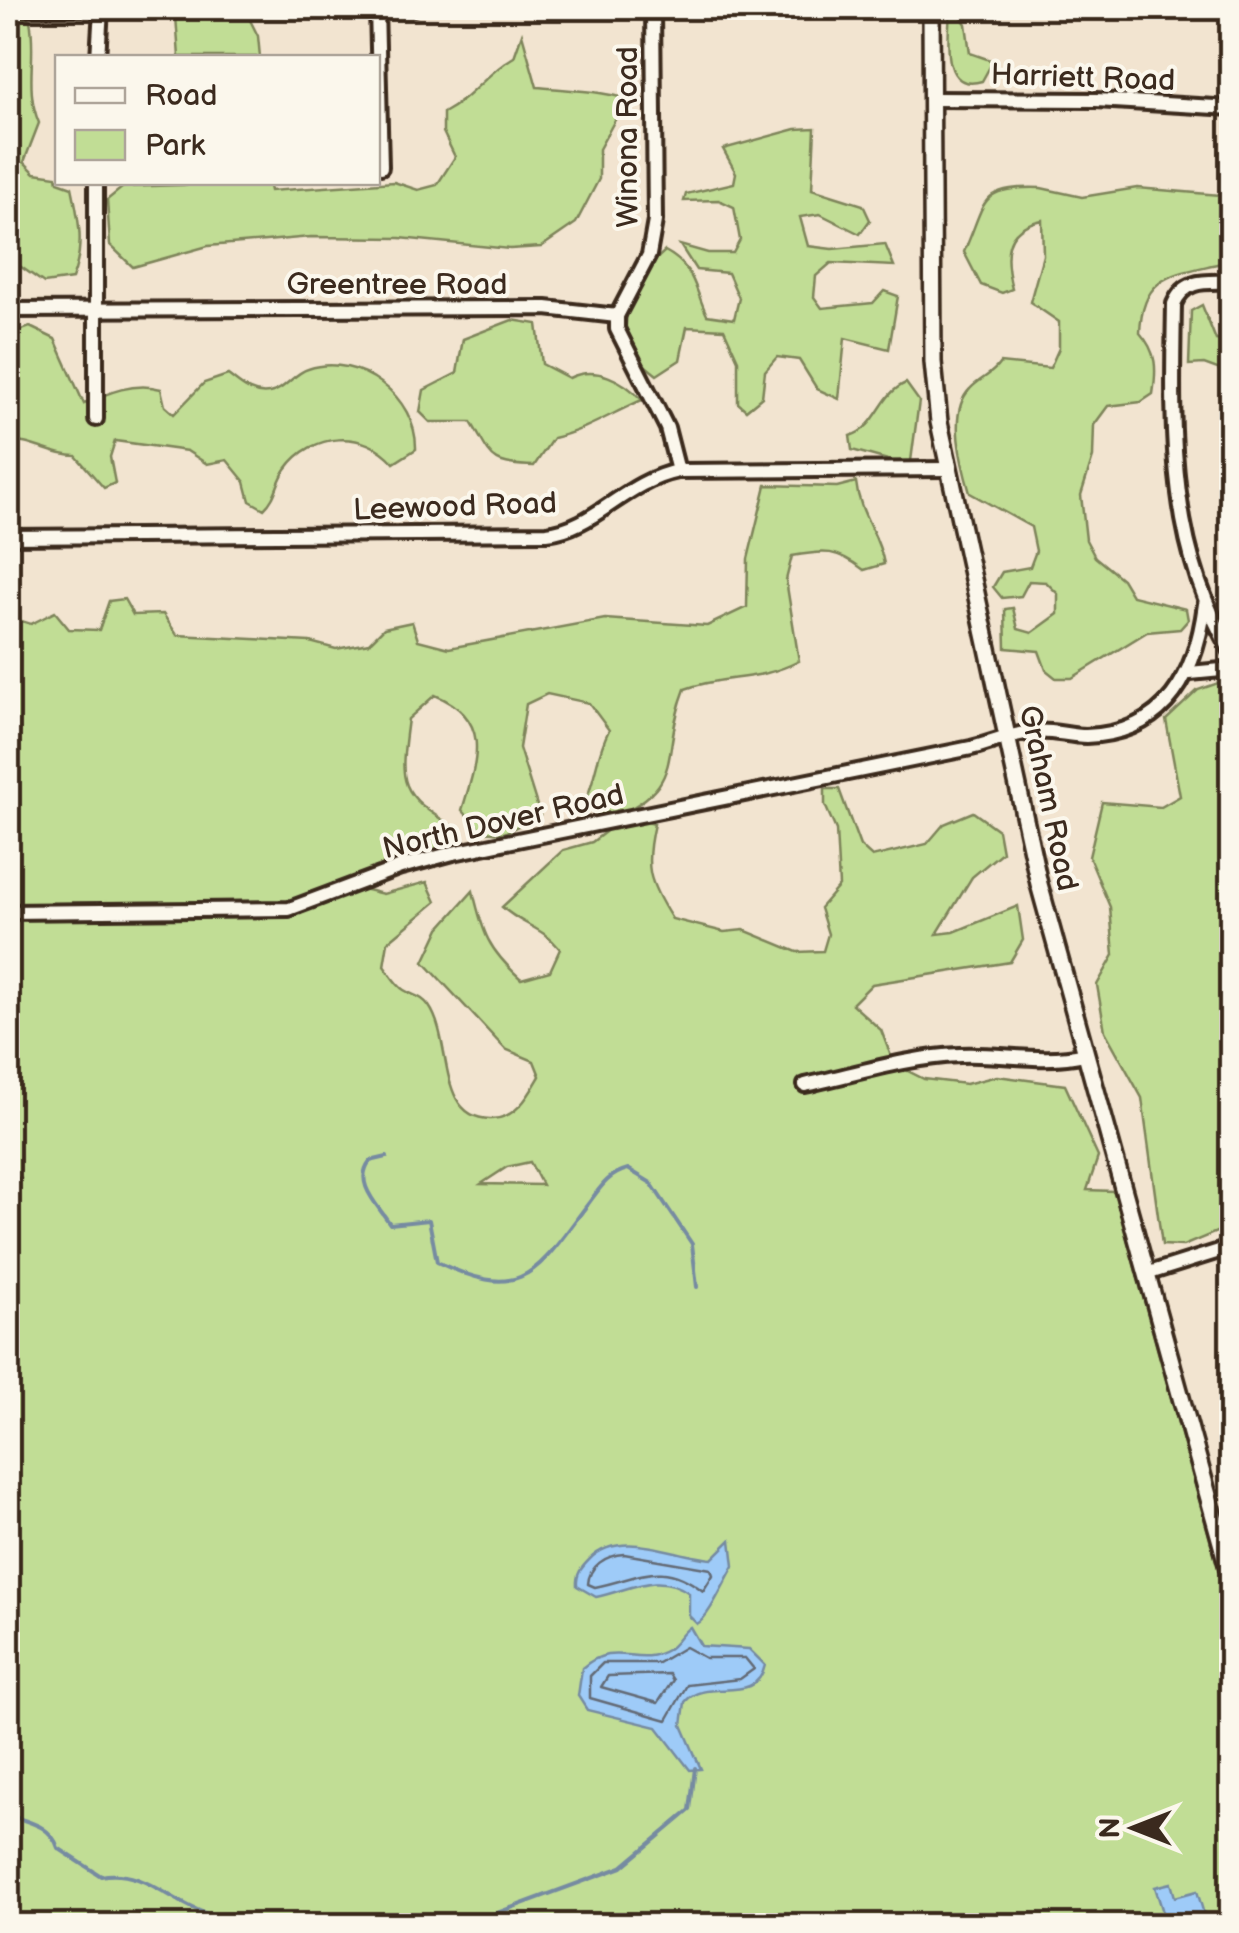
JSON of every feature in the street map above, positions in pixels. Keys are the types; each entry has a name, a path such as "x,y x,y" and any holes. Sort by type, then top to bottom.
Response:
{"main road":[{"name":"Graham Road","path":"930,8 932,362 948,469 1038,884 1232,1582"}],"street":[{"path":"8,8 414,8"},
{"path":"377,8 378,55"},
{"path":"625,8 680,8"},
{"name":"Winona Road","path":"617,316 649,255 656,221 652,8"},
{"path":"842,8 930,8"},
{"path":"98,55 101,9"},
{"name":"Harriett Road","path":"932,99 1096,100 1232,108"},
{"path":"96,185 96,419"},
{"path":"1232,282 1193,283 1182,288 1174,304 1174,442 1179,502 1205,604 1232,653"},
{"name":"Greentree Road","path":"8,310 546,308 617,316"},
{"path":"617,316 619,341 667,428 678,471"},
{"name":"Leewood Road","path":"8,537 546,533 574,527 641,482 678,471 948,469"},
{"path":"1205,604 1190,674 1232,669"},
{"name":"North Dover Road","path":"8,912 289,909 401,866 453,853 1036,731 1085,736 1121,729 1158,708 1190,674"},
{"path":"805,1086 942,1056 985,1054 1042,1060 1085,1054"},
{"path":"1146,1274 1232,1247"}],"green space":[{"path":"957,9 966,24 970,53 993,61 982,81 969,83 953,72 948,36 950,13"},
{"path":"246,12 258,36 260,55 179,55 176,16 225,17"},
{"path":"22,16 30,20 32,97 39,123 24,162 35,173 55,176 55,185 72,187 80,233 72,279 44,283 21,267 8,265 8,22"},
{"path":"522,34 537,87 603,93 636,103 616,118 599,149 599,179 576,223 541,247 510,249 400,238 311,237 208,246 133,267 110,245 107,200 123,187 269,185 270,191 394,182 418,190 437,185 455,157 443,132 443,113 514,57"},
{"path":"815,128 812,189 863,205 870,220 860,234 820,214 800,217 808,246 832,249 885,244 894,266 831,263 816,276 814,297 822,308 873,303 884,291 898,296 889,349 845,338 839,399 817,389 799,360 777,357 765,371 762,397 746,410 738,403 738,360 724,329 687,327 680,360 657,375 633,353 626,326 639,284 665,251 688,271 707,315 734,319 739,298 728,273 696,270 680,245 708,253 733,253 740,240 734,207 719,200 684,201 686,194 734,183 736,173 723,149 796,129"},
{"path":"1041,188 1082,197 1137,188 1231,196 1231,248 1221,263 1174,275 1162,281 1146,299 1140,333 1154,361 1153,394 1141,402 1108,406 1094,425 1093,457 1081,495 1086,540 1095,557 1122,579 1132,596 1186,609 1188,620 1180,629 1147,632 1072,678 1056,678 1046,670 1039,651 1006,648 1005,609 1013,608 1018,629 1032,633 1058,614 1058,594 1046,582 1029,581 1021,596 1002,598 993,587 1002,572 1030,567 1036,551 1031,527 970,493 958,440 959,411 974,385 1000,363 1050,368 1059,348 1059,322 1030,302 1043,255 1042,220 1019,230 1009,246 1012,289 1002,293 981,285 964,252 987,200 1005,190"},
{"path":"1202,305 1216,340 1231,342 1231,374 1204,364 1189,365 1191,311"},
{"path":"512,320 537,324 542,364 569,378 589,373 608,377 642,400 553,438 534,466 508,464 493,457 471,422 430,422 420,412 424,390 457,373 463,339"},
{"path":"30,327 55,339 84,404 121,389 151,387 161,389 165,406 174,414 204,383 228,375 263,393 274,392 308,369 327,365 347,367 382,383 396,396 414,430 416,449 394,463 369,444 339,439 324,442 297,457 286,469 264,509 250,501 245,482 227,460 207,464 187,451 115,441 110,457 115,483 104,488 76,456 24,443 8,443 8,335"},
{"path":"906,383 919,401 911,461 895,462 852,450 850,436 860,432 890,395"},
{"path":"856,482 884,564 864,570 830,553 792,556 786,580 799,661 769,673 685,689 667,767 650,794 607,820 584,805 609,730 589,703 547,694 526,704 519,748 540,815 504,833 482,831 462,810 475,758 473,729 466,716 435,695 408,719 404,771 412,794 454,827 458,852 351,886 383,894 427,882 436,902 388,942 384,966 401,988 429,1006 453,1092 461,1106 473,1115 490,1119 507,1115 521,1105 540,1076 534,1061 505,1049 424,962 440,928 473,891 488,940 501,959 521,979 550,971 560,949 546,935 502,907 563,850 592,842 626,816 654,824 650,873 672,919 724,932 744,930 797,952 823,951 828,934 820,908 839,886 836,830 825,805 825,789 839,789 860,846 872,857 927,844 944,824 973,812 998,830 1002,852 972,877 937,934 954,932 1018,906 1023,940 1010,962 872,984 852,1004 881,1030 894,1064 924,1079 966,1084 997,1076 1065,1085 1098,1157 1087,1190 1114,1191 1231,1615 1231,1925 8,1925 8,1180 22,1179 8,1175 8,617 31,624 55,612 69,629 99,630 109,601 124,599 133,615 163,614 177,635 310,642 336,649 369,643 384,628 412,622 418,640 449,648 605,619 707,626 747,607 748,559 766,485 837,487","holes":["530,1162 542,1185 481,1184 507,1167"]},
{"path":"1218,683 1232,690 1231,1226 1183,1246 1162,1245 1142,1098 1105,1031 1097,985 1114,955 1110,907 1089,857 1102,802 1161,807 1180,796 1166,720 1198,690"}],"water":[{"path":"731,1540 734,1566 712,1607 697,1624 689,1616 689,1593 677,1586 643,1584 596,1597 577,1586 580,1571 603,1550 648,1546 712,1559"},
{"path":"690,1627 701,1646 749,1649 765,1665 752,1685 705,1691 685,1702 682,1725 701,1769 690,1770 657,1727 587,1710 578,1696 582,1668 594,1660 615,1654 656,1655 670,1648"},
{"path":"1171,1883 1175,1897 1197,1891 1207,1924 1167,1925 1155,1887"}],"waterway":[{"path":"387,1157 370,1161 364,1177 369,1194 390,1224 429,1220 437,1262 491,1280 510,1280 541,1263 605,1182 628,1169 651,1183 692,1244 697,1287"},
{"path":"462,1926 622,1867 690,1810 695,1768"},
{"path":"8,1815 44,1829 58,1848 101,1876 143,1881 207,1914 231,1914 238,1926"}]}
